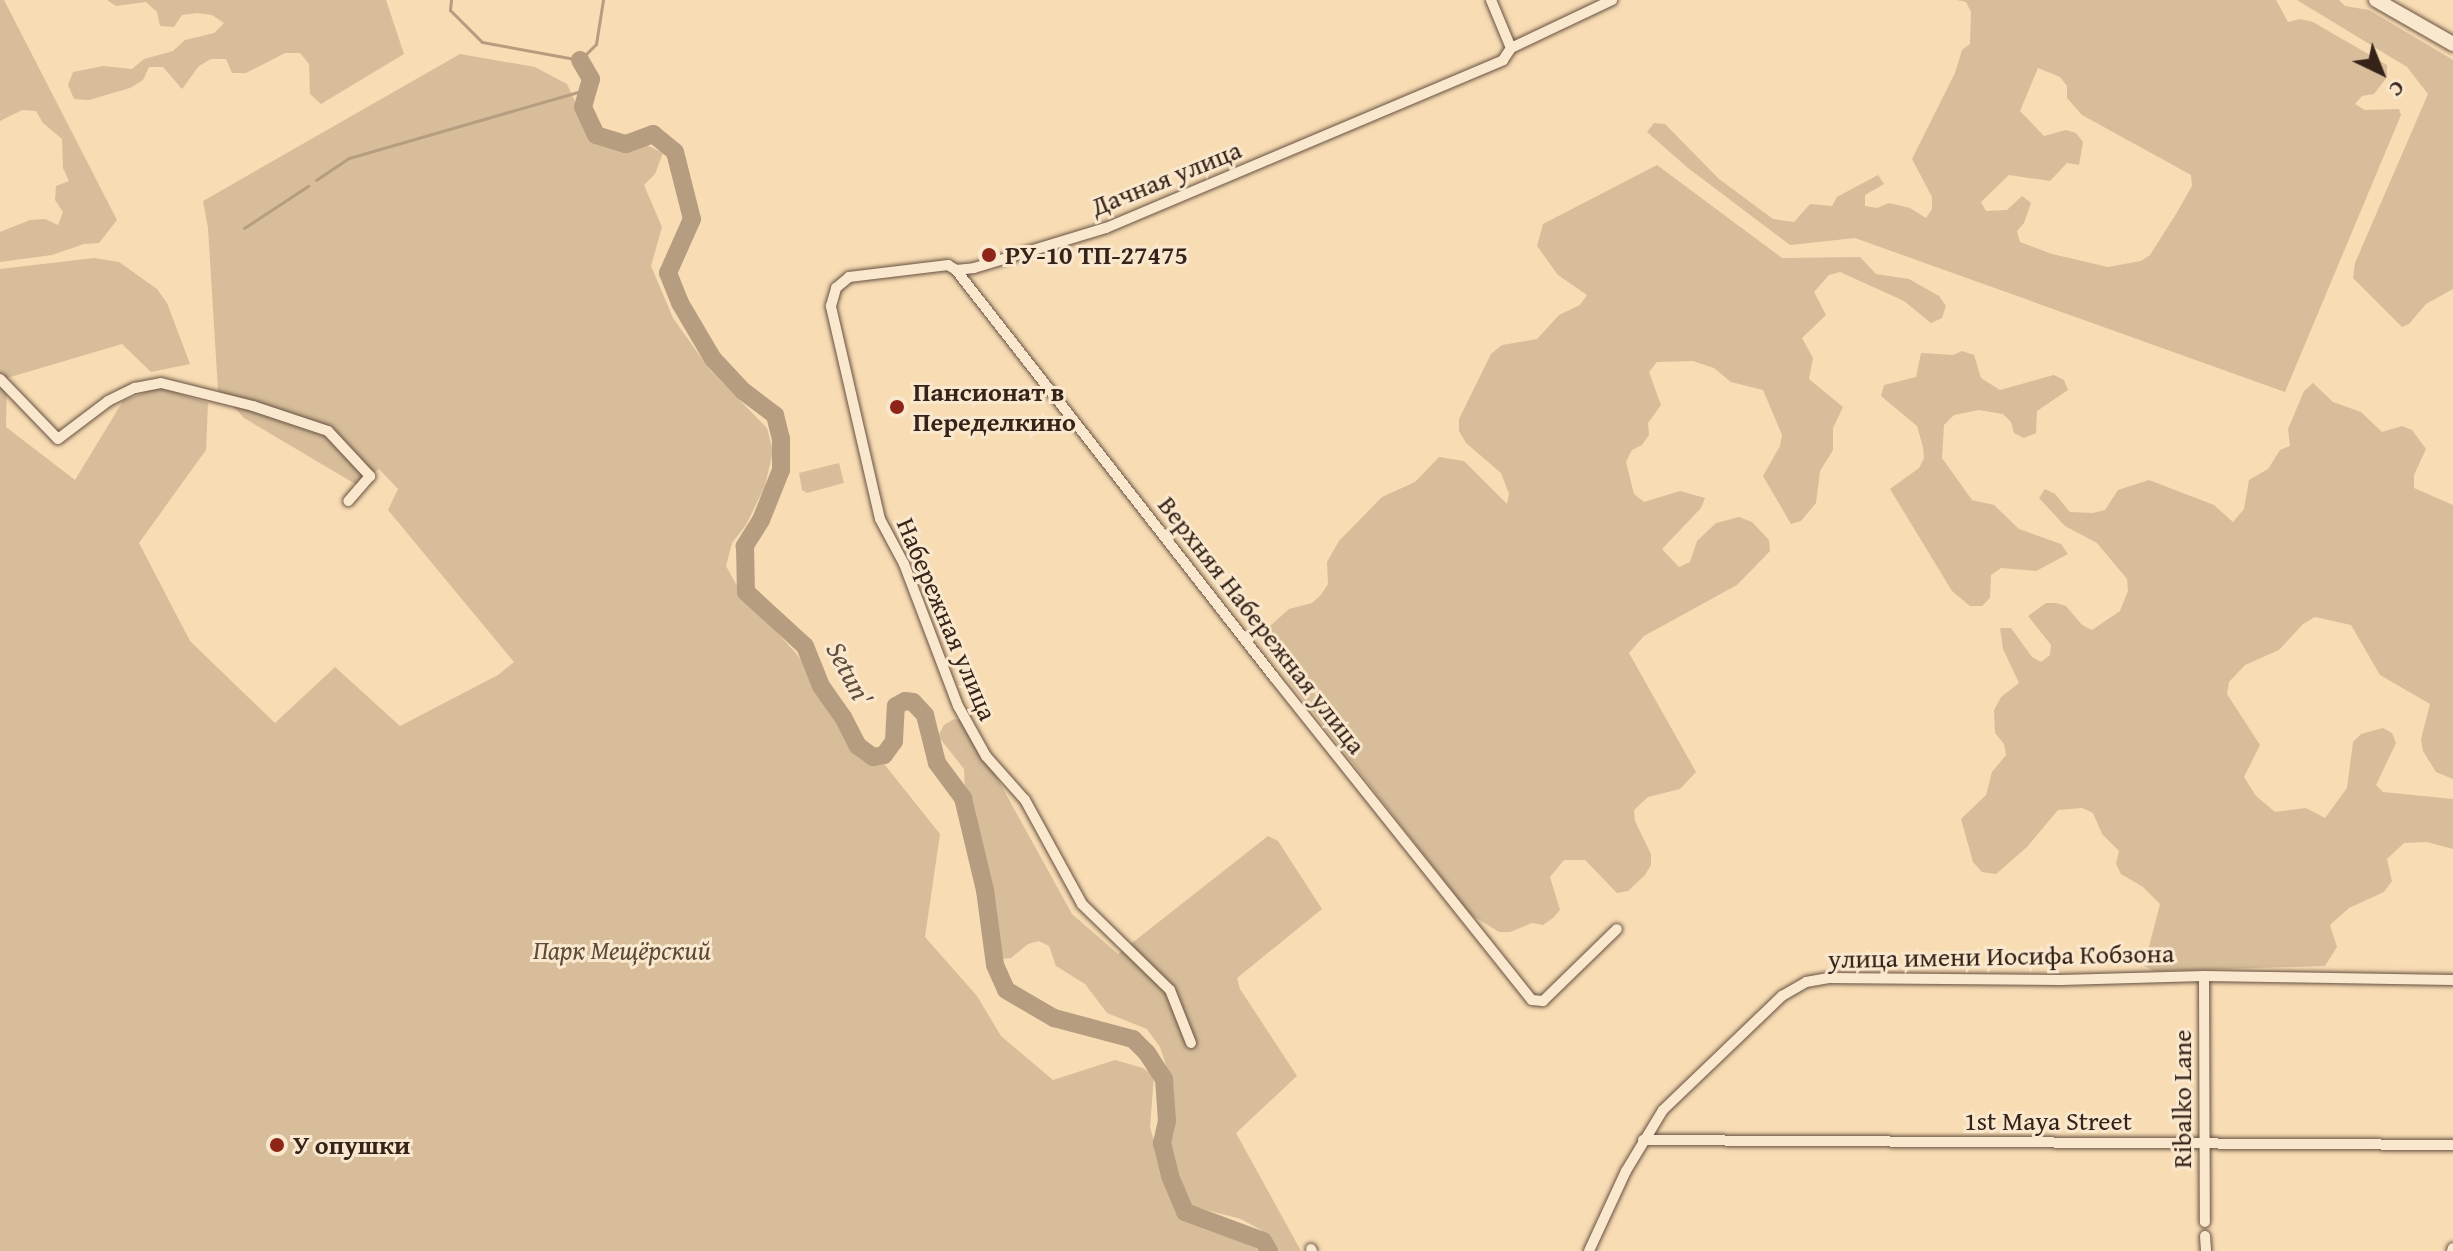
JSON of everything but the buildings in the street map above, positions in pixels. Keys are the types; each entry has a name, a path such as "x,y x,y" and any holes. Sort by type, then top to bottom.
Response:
{"main road":[{"path":"2376,0 2453,44"}],"street":[{"path":"1491,0 1511,48 1612,0"},
{"name":"Дачная улица","path":"836,288 849,277 948,265 956,270 974,268 1106,228 1503,60 1511,48"},
{"name":"Верхняя Набережная улица","path":"956,270 1274,677 1537,1003 1543,1001 1617,929"},
{"name":"Набережная улица","path":"836,288 831,306 880,519 904,564 958,706 986,756 1025,800 1082,904 1170,990 1191,1043"},
{"path":"0,379 58,439 108,401 135,388 161,383 253,406 328,431 370,476 348,501"},
{"name":"улица имени Иосифа Кобзона","path":"1589,1251 1643,1140 1676,1095 1782,996 1806,982 1829,978 2061,980 2204,976 2453,980"},
{"name":"Ribalko Lane","path":"2204,976 2205,1222"},
{"name":"1st Maya Street","path":"1643,1140 2453,1145"},
{"path":"2205,1236 2206,1251"}],"green space":[{"path":"0,0 4,0 117,220 99,243 84,244 52,255 0,262 0,232 30,220 45,219 58,225 63,212 55,200 56,186 69,181 63,168 62,139 43,123 36,111 22,110 0,121"},
{"path":"107,0 386,0 404,54 321,104 310,94 309,64 300,53 285,53 246,73 232,73 226,59 211,59 199,66 182,89 163,67 149,67 143,80 130,88 89,100 74,99 68,85 73,72 103,66 132,69 144,59 173,51 185,40 214,33 224,23 212,15 197,13 182,15 174,27 160,26 157,12 146,2 116,6"},
{"path":"1957,0 2276,0 2288,22 2300,19 2313,22 2387,65 2387,77 2374,94 2362,96 2355,104 2365,110 2399,109 2401,115 2285,392 1855,238 1790,245 1688,168 1647,132 1654,123 1665,124 1719,179 1773,219 1794,222 1810,204 1832,206 1837,197 1878,175 1884,184 1865,195 1865,206 1877,208 1889,203 1910,208 1926,218 1932,209 1932,197 1912,159 1955,73 1962,50 1970,44 1971,12 1966,2","holes":["2038,68 2060,77 2067,86 2067,98 2082,115 2191,175 2192,186 2176,214 2150,255 2141,261 2108,267 2052,254 2020,242 2017,231 2024,223 2031,203 2022,196 2007,210 1986,211 1981,202 2009,175 2050,181 2067,163 2079,165 2083,142 2076,133 2066,130 2044,136 2020,111"]},
{"path":"2297,0 2339,0 2345,6 2369,10 2453,60 2453,289 2426,304 2409,324 2402,327 2353,278 2355,263 2428,94 2407,67"},
{"name":"Парк Мещёрский","path":"460,54 535,67 567,84 590,133 624,150 647,145 663,153 655,174 644,185 662,227 651,266 673,318 710,370 767,428 773,451 765,486 746,525 732,543 726,566 741,593 794,651 940,834 925,937 977,996 1001,1036 1053,1080 1115,1060 1143,1068 1154,1076 1150,1127 1170,1197 1196,1224 1253,1245 1258,1251 0,1251 0,269 94,258 119,262 157,289 167,303 190,364 151,372 122,344 7,378 6,427 75,480 123,401 158,387 208,403 206,450 139,543 190,641 275,723 335,667 400,726 498,675 514,662 388,510 398,489 379,469 357,485 244,418 218,390 208,228 203,201"},
{"path":"1657,165 1782,258 1860,257 1876,274 1909,279 1939,296 1946,306 1942,318 1931,323 1904,301 1840,272 1829,275 1814,292 1826,315 1802,338 1813,358 1809,379 1843,407 1833,428 1833,450 1820,471 1816,503 1801,521 1791,524 1763,476 1780,446 1782,435 1763,390 1731,382 1714,368 1693,361 1657,362 1649,372 1661,405 1648,423 1649,435 1642,445 1632,450 1626,462 1634,494 1644,502 1680,491 1705,498 1701,508 1662,549 1679,567 1690,562 1697,541 1716,523 1739,517 1752,522 1769,540 1770,551 1737,585 1644,636 1629,653 1696,772 1680,789 1648,797 1634,810 1635,821 1651,854 1651,865 1645,875 1628,891 1617,893 1585,860 1564,860 1550,877 1560,910 1553,918 1543,925 1532,923 1510,932 1499,932 1470,914 1290,682 1266,638 1270,626 1289,609 1312,603 1321,595 1328,584 1327,562 1339,541 1382,497 1415,482 1439,457 1464,461 1507,504 1509,494 1501,473 1466,443 1459,431 1459,419 1491,354 1502,345 1537,339 1559,315 1580,305 1587,295 1558,275 1537,246 1543,224"},
{"path":"1962,351 1974,355 1981,378 2000,390 2054,375 2064,380 2068,390 2037,411 2036,433 2024,438 2014,433 2011,422 2003,414 1979,410 1954,415 1944,425 1942,458 1972,500 1994,505 2019,529 2061,544 2068,554 2036,571 2001,568 1991,575 1990,598 1982,606 1970,606 1952,591 1890,489 1919,468 1924,458 1923,447 1917,426 1881,396 1884,385 1916,377 1921,353 1953,355"},
{"path":"2313,383 2333,402 2361,412 2382,432 2402,426 2412,430 2426,449 2414,475 2414,488 2453,505 2453,779 2436,772 2423,751 2421,739 2430,704 2380,675 2351,625 2315,617 2303,624 2279,650 2245,665 2229,682 2227,694 2260,745 2244,777 2256,796 2275,812 2306,808 2325,818 2347,788 2353,742 2361,734 2383,728 2392,733 2396,743 2376,785 2383,792 2453,799 2453,849 2427,842 2404,843 2387,859 2392,881 2384,892 2349,908 2330,925 2337,947 2325,966 2154,971 2144,966 2160,904 2143,887 2121,874 2116,864 2119,851 2102,834 2093,813 2082,808 2058,810 2027,847 1996,874 1982,872 1973,862 1961,819 1986,795 1992,772 2006,755 2004,744 1995,733 1994,710 2001,697 2019,683 2003,649 2000,628 2011,628 2032,657 2041,662 2050,655 2051,645 2028,616 2046,603 2056,603 2066,606 2082,625 2092,630 2120,611 2128,591 2127,579 2097,543 2065,526 2039,498 2045,489 2055,494 2070,512 2093,513 2105,510 2118,490 2149,480 2214,505 2233,522 2244,509 2249,480 2268,469 2280,450 2290,446 2288,429 2304,391"},
{"path":"839,463 844,483 807,493 802,490 799,473"},
{"path":"954,719 964,721 969,727 1072,914 1118,954 1268,836 1278,841 1322,909 1237,978 1240,989 1297,1076 1236,1133 1301,1251 1279,1251 1261,1230 1241,1219 1191,1206 1183,1198 1167,1156 1174,1089 1160,1047 1147,1029 1107,1013 1085,984 1056,966 1049,946 1039,941 1028,944 1011,958 1001,959 994,950 976,812 965,791 964,769 938,736 944,725"}],"waterway":[{"name":"Setun'","path":"451,0 450,10 482,42 580,60 596,44 603,0"},
{"name":"Setun'","path":"580,60 591,79 583,107 596,135 626,144 653,134 675,152 692,219 668,273 680,303 713,359 743,391 775,415 781,439 781,470 761,520 745,546 746,592 805,646 821,686 843,717 858,746 873,757 884,755 894,741 896,706 905,701 913,702 925,715 937,763 963,798 985,890 995,965 1006,990 1054,1018 1133,1039 1147,1053 1164,1079 1167,1121 1162,1143 1170,1176 1185,1212 1263,1241 1269,1251"},
{"path":"316,180 349,158 588,89"},
{"path":"244,228 308,186"}],"place":[{"name":"РУ-10 ТП-27475","path":"989,255"},
{"name":"Пансионат в Переделкино","path":"897,407"},
{"name":"У опушки","path":"277,1145"}]}
